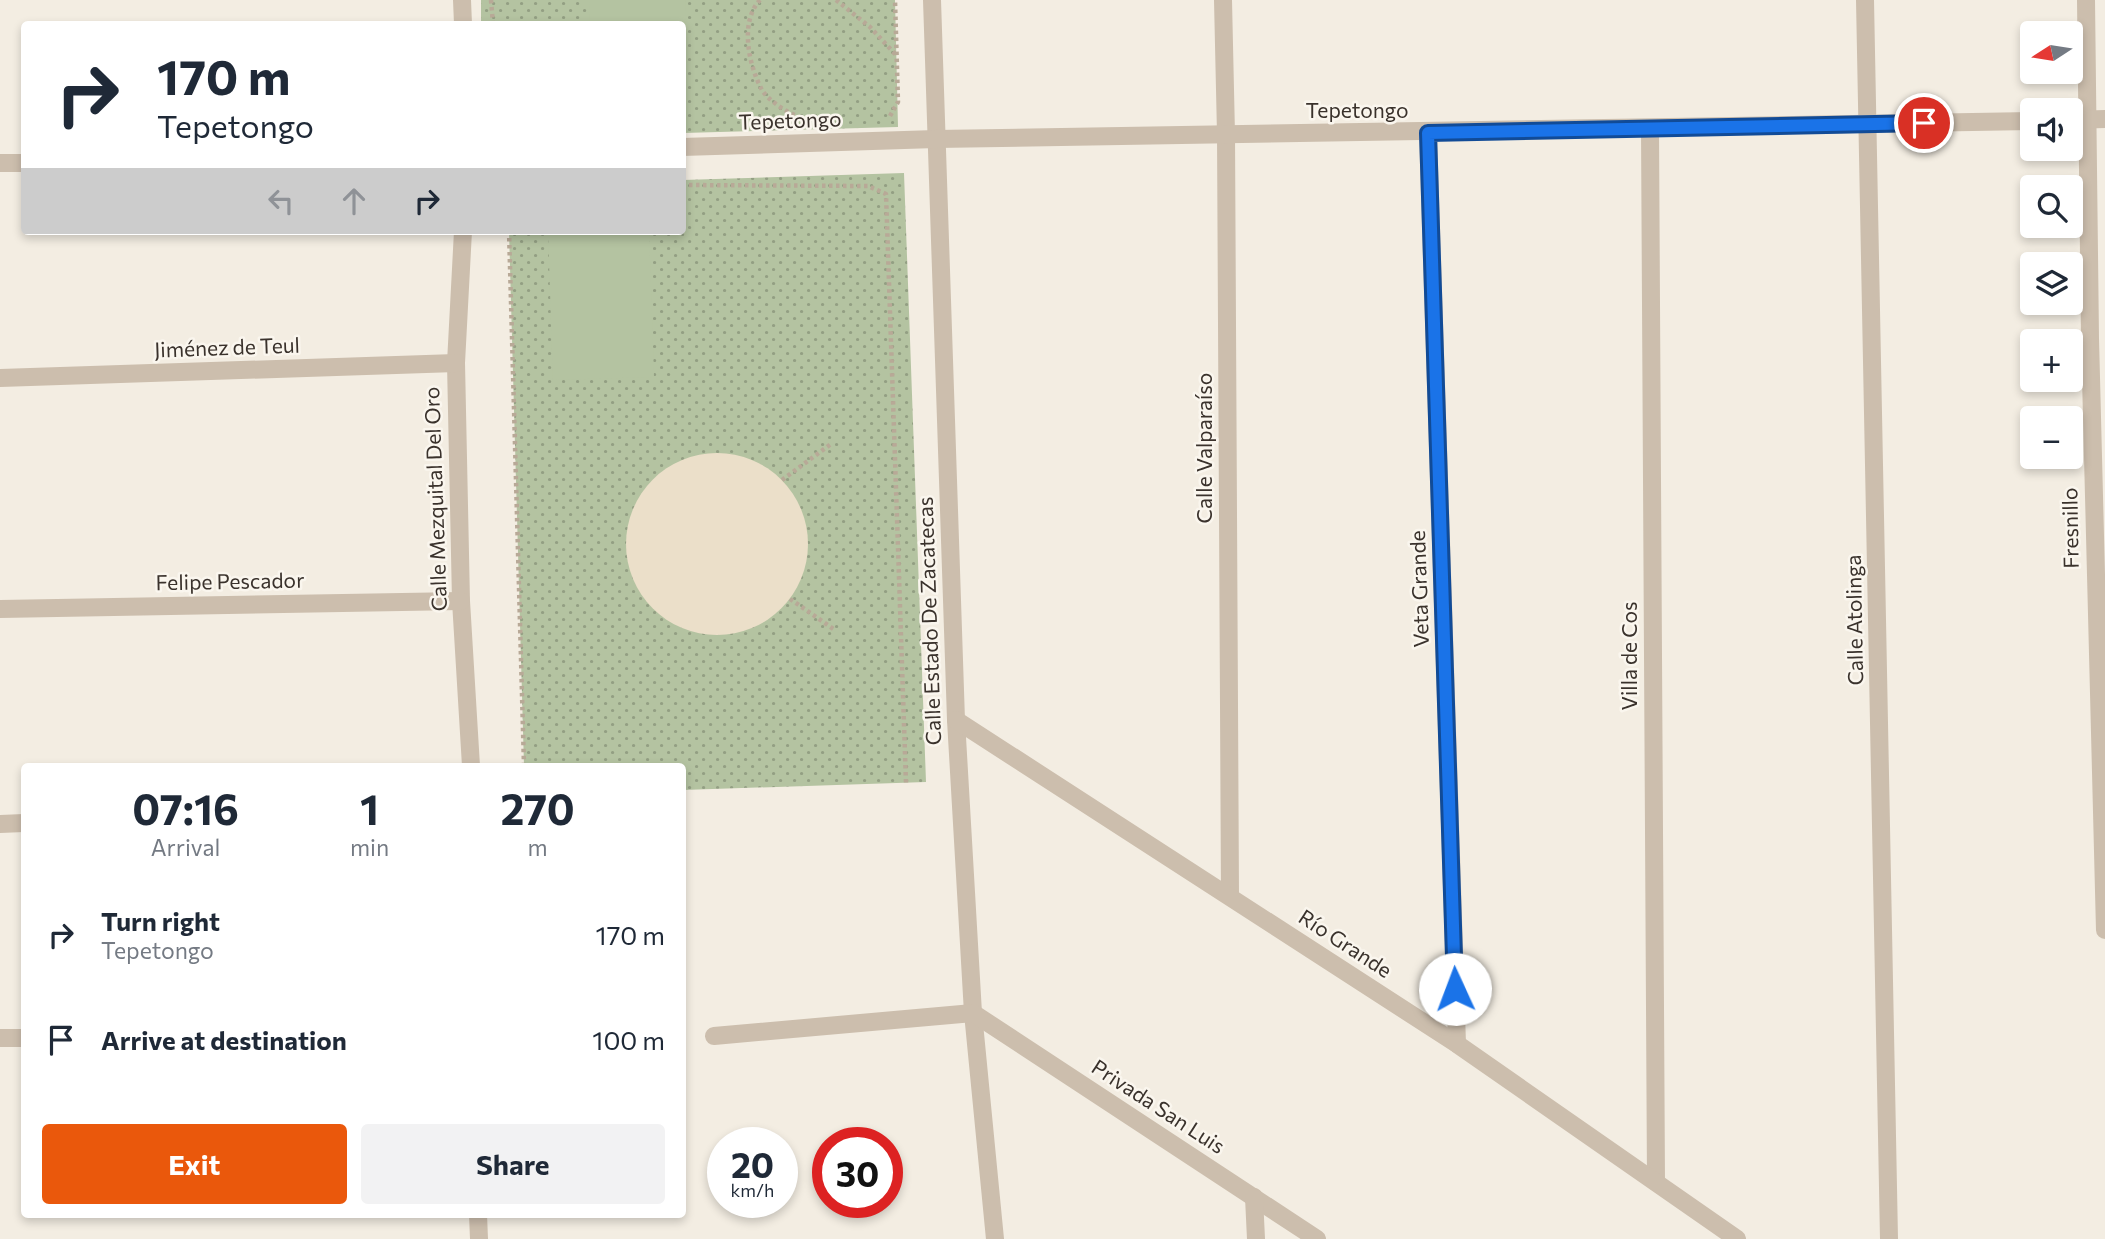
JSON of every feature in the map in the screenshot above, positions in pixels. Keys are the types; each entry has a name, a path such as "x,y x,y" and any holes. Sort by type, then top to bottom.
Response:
{"street":[{"path":"462,0 463,21"},
{"name":"Calle Estado De Zacatecas","path":"932,0 956,720 973,1013 995,1239"},
{"name":"Calle Valparaíso","path":"1223,0 1230,896"},
{"name":"Calle Atolinga","path":"1865,0 1889,1239"},
{"name":"Fresnillo","path":"2086,0 2097,338 2105,930"},
{"name":"Tepetongo","path":"686,147 936,139 2020,121"},
{"name":"Villa de Cos","path":"1650,128 1656,1182"},
{"name":"Veta Grande","path":"1428,133 1457,1044"},
{"path":"0,163 21,163"},
{"name":"Calle Mezquital Del Oro","path":"463,235 456,363 461,601 471,763"},
{"name":"Jiménez de Teul","path":"0,378 456,363"},
{"name":"Felipe Pescador","path":"0,609 461,601"},
{"name":"Río Grande","path":"956,720 1457,1044 1737,1239"},
{"path":"0,824 21,823"},
{"path":"714,1036 973,1013"},
{"name":"Privada San Luis","path":"973,1013 1317,1239"},
{"path":"0,1038 21,1038"},
{"path":"1254,1196 1256,1239"},
{"path":"478,1218 479,1239"}],"path":[{"path":"491,0 493,21"},
{"path":"760,0 755,4 748,32 749,52 757,76 763,92 789,113 802,118"},
{"path":"836,0 870,27 897,56"},
{"path":"888,119 898,102 895,0"},
{"path":"686,185 868,186 886,194 906,783"},
{"path":"509,235 524,763"},
{"path":"782,480 831,444"},
{"path":"790,599 835,630"}],"green space":[{"path":"481,0 895,0 898,127 686,133 686,21 481,21"},
{"path":"589,0 685,0 686,21 590,21"},
{"path":"904,173 926,782 686,790 686,763 524,763 509,235 686,235 686,180"},
{"path":"548,235 649,235 654,377 553,380"}],"shaded area":[{"path":"717,453 752,460 781,480 801,509 808,544 801,579 781,608 752,628 717,635 682,628 653,608 633,579 626,544 633,509 653,480 682,460"}],"route":[{"path":"1455,989 1428,133 1924,123"}]}
